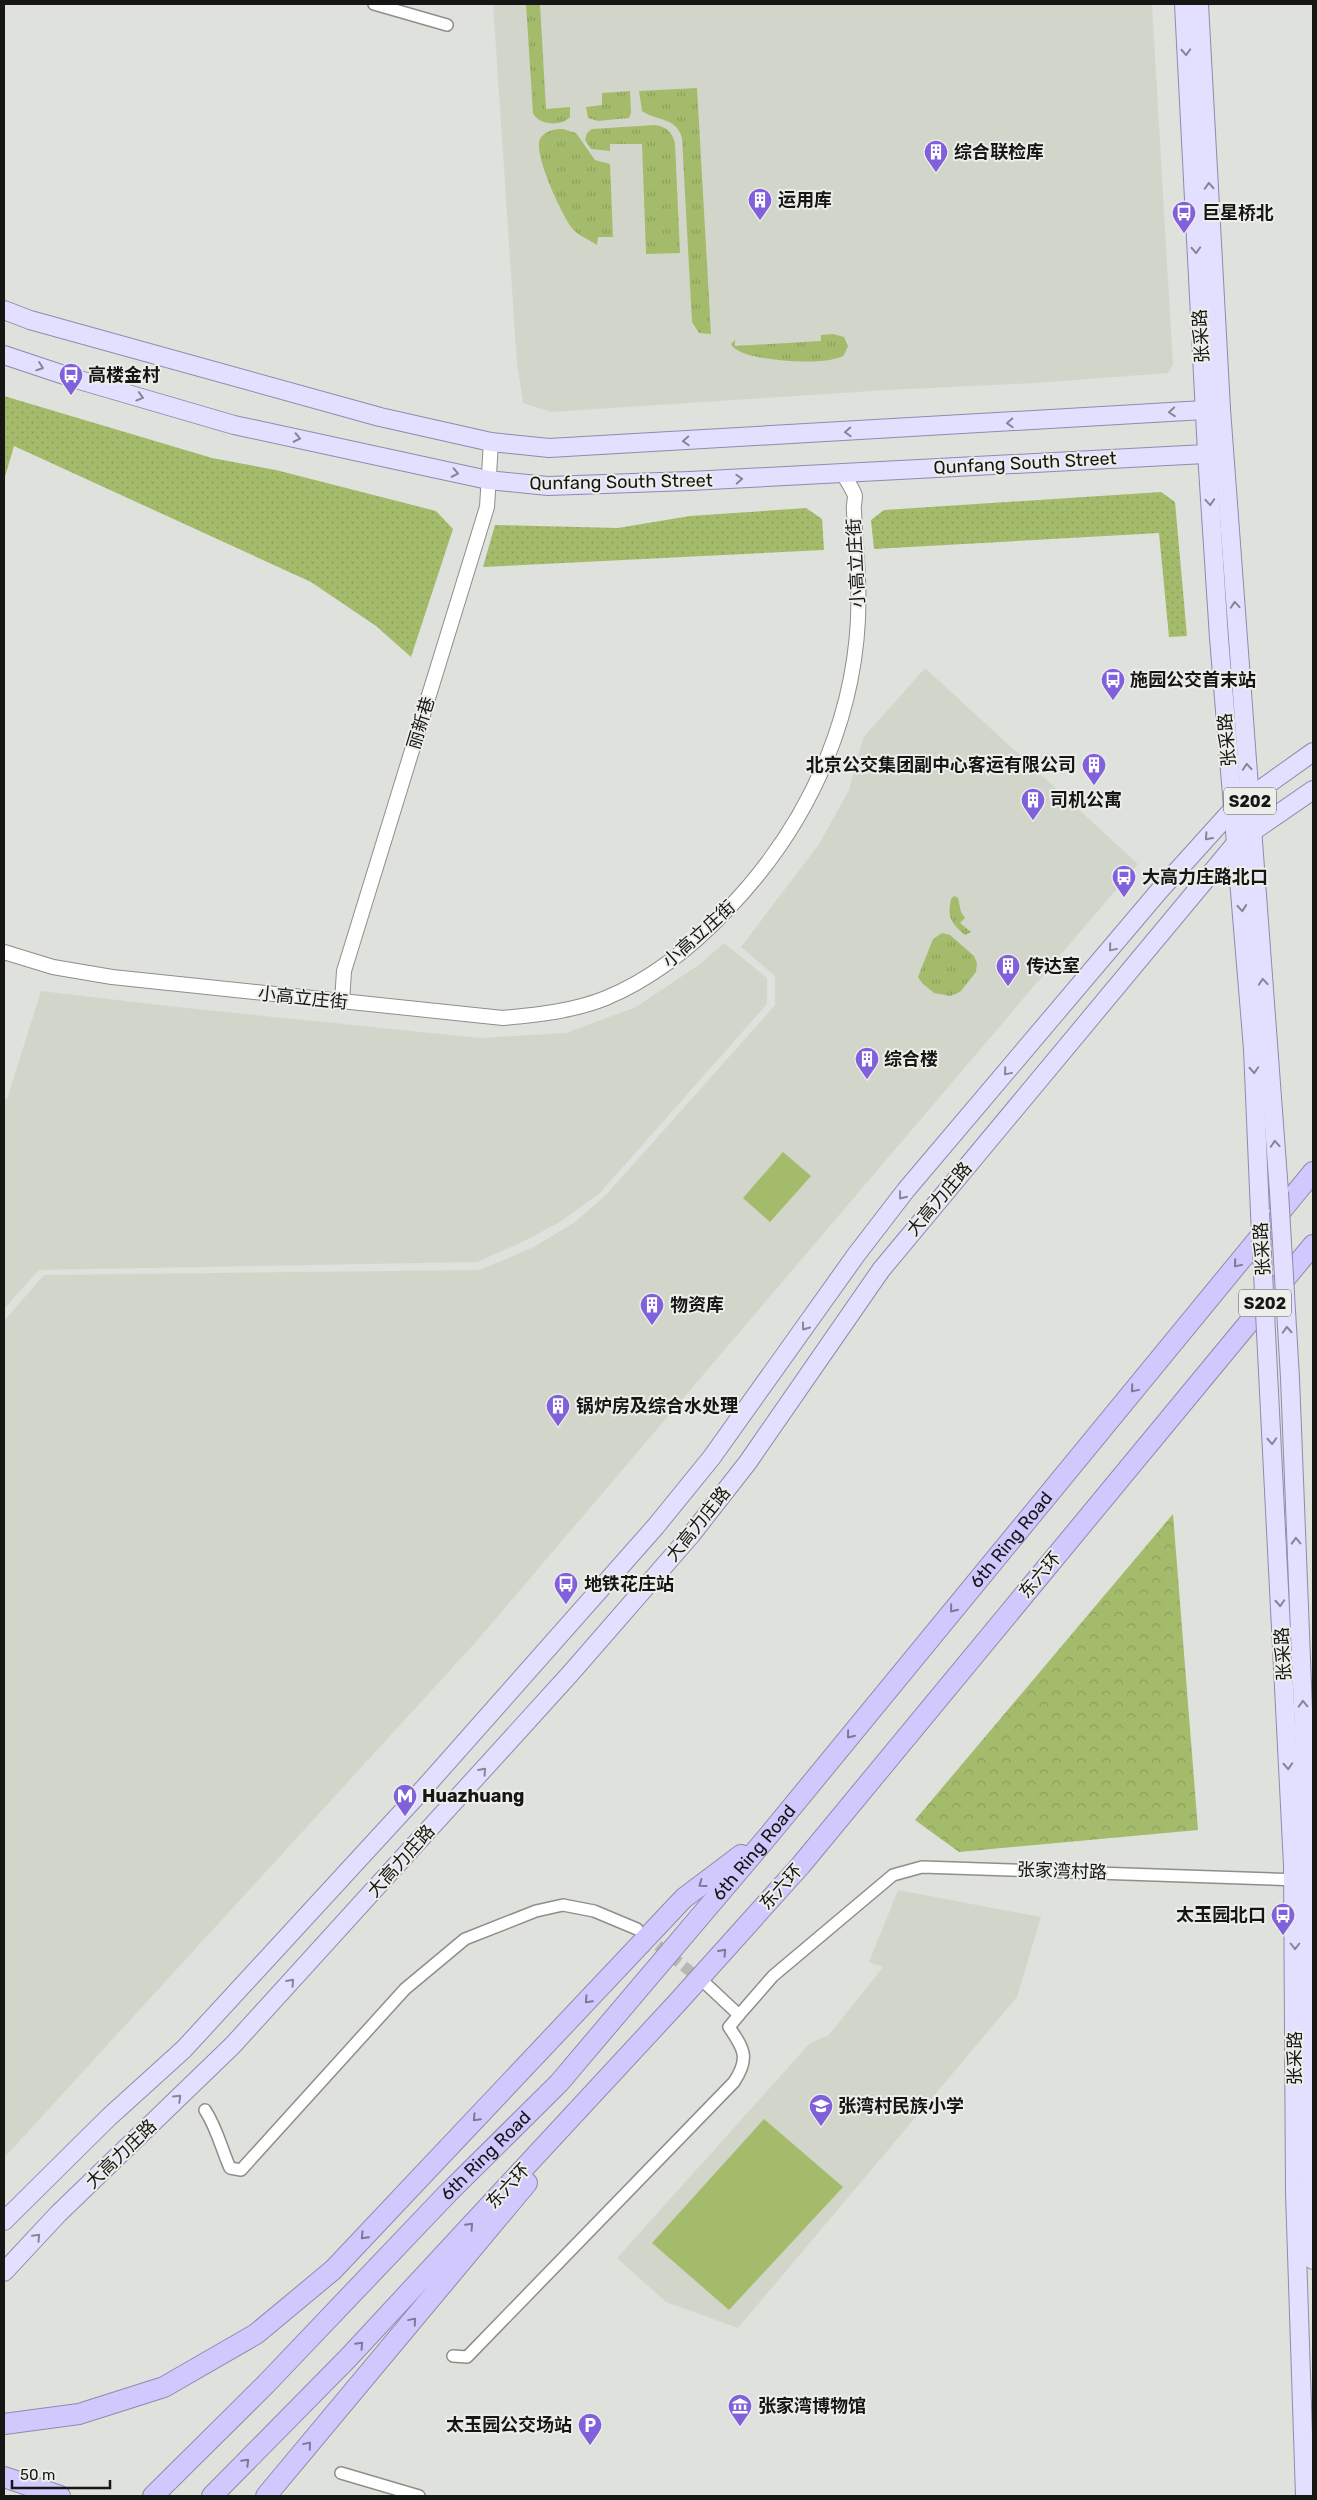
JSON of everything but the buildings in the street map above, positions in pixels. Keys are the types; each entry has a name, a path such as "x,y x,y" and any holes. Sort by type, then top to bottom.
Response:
{"highway":[{"name":"6th Ring Road","path":"153,2496 266,2384 448,2193 559,2083 769,1835 1313,1172"},
{"name":"东六环","path":"212,2496 349,2357 677,2003 801,1865 1313,1245"},
{"path":"4,2424 79,2414 164,2387 256,2334 333,2270 684,1898 769,1835"},
{"path":"266,2496 677,2003"},
{"path":"4,2477 60,2496"}],"main road":[{"name":"张采路","path":"1184,4 1213,409"},
{"name":"张采路","path":"1199,4 1213,409 1233,809 1253,1048 1270,1392 1305,1880 1295,2194 1305,2496"},
{"name":"Qunfang South Street","path":"4,310 30,320 380,418 490,442 549,448 1213,409"},
{"name":"Qunfang South Street","path":"4,355 76,379 234,425 488,480 548,486 843,473 1215,453"},
{"name":"张采路","path":"1215,453 1252,831 1279,1192 1290,1378 1305,1880 1313,2260"},
{"name":"大高力庄路","path":"4,2221 102,2124 184,2049 419,1793 656,1526 712,1457 856,1255 906,1190 1159,891 1233,809 1313,752"},
{"name":"大高力庄路","path":"4,2272 58,2214 233,2045 551,1695 678,1549 748,1462 881,1270 1184,908 1236,843 1313,790"},
{"path":"1159,891 1168,887 1176,888 1182,893 1184,908"}],"street":[{"path":"374,4 447,25"},
{"name":"丽新巷","path":"342,1002 344,971 484,516 490,442"},
{"name":"小高立庄街","path":"4,952 53,967 112,977 503,1018 549,1014 605,999 647,978 686,951 738,899 776,853 800,817 823,772 844,713 854,660 859,608 855,496 843,473"},
{"name":"张家湾村路","path":"739,2015 774,1976 893,1875 922,1867 1207,1875 1305,1880"},
{"path":"205,2110 219,2136 221,2149 230,2168 241,2170 405,1989 466,1939 536,1911 563,1905 594,1911 637,1929"},
{"path":"453,2356 467,2357 734,2082 744,2067 742,2048 729,2027 739,2015 706,1984"},
{"path":"341,2473 419,2496"}],"shaded area":[{"path":"493,4 1152,4 1173,365 1168,373 1035,383 888,390 551,412 523,403 517,364"},
{"path":"925,668 1138,864 475,1643 4,2158 4,1321 44,1275 480,1270 534,1247 575,1222 607,1194 775,1005 775,976 741,947 819,844 849,790 863,738"},
{"path":"724,943 767,978 767,1004 600,1193 560,1222 524,1241 477,1262 39,1270 4,1309 4,1099 7,1099 41,991 480,1038 566,1033 636,1007 700,964"},
{"name":"张湾村民族小学","path":"898,1890 1041,1917 1017,1997 738,2328 666,2302 617,2258 810,2043 829,2035 883,1967 869,1962"}],"green space":[{"path":"526,4 540,4 546,109 570,107 570,117 561,122 545,122 533,113"},
{"path":"697,88 711,334 699,333 692,322 682,138 679,131 671,123 642,111 639,91"},
{"path":"630,91 631,113 629,118 598,121 588,118 586,107 602,105 602,93"},
{"path":"654,125 668,130 675,143 680,253 646,254 642,144 610,144 610,151 591,149 585,140 587,133 592,129"},
{"path":"563,129 576,133 595,160 610,164 613,237 598,237 597,245 574,231 562,211 544,170 539,147 540,139 547,132"},
{"path":"833,334 844,337 848,346 844,355 835,359 821,361 804,362 766,359 737,350 731,344 735,340 735,346 821,341 821,335"},
{"path":"4,396 212,458 276,470 436,511 453,529 411,657 376,626 311,582 14,446 4,480"},
{"path":"1161,492 1175,502 1187,636 1169,637 1159,533 874,549 871,520 884,510"},
{"path":"806,508 822,519 824,550 483,567 495,525 618,528 690,516"},
{"path":"954,896 958,898 961,912 965,918 960,923 971,932 965,935 956,927 951,919 951,899"},
{"path":"942,933 950,935 974,956 977,963 976,972 960,992 950,996 934,993 918,977 933,939"},
{"path":"783,1152 811,1176 770,1222 743,1198"},
{"path":"1173,1514 1198,1830 959,1852 915,1820"},
{"path":"764,2119 843,2187 729,2310 652,2243"}],"tunnel":[{"path":"645,1935 702,1981"}],"place":[{"name":"综合联检库","path":"936,173"},
{"name":"运用库","path":"760,221"},
{"name":"巨星桥北","path":"1184,234"},
{"name":"高楼金村","path":"71,396"},
{"name":"施园公交首末站","path":"1113,701"},
{"name":"北京公交集团副中心客运有限公司","path":"1094,786"},
{"name":"司机公寓","path":"1033,821"},
{"name":"大高力庄路北口","path":"1124,898"},
{"name":"传达室","path":"1008,987"},
{"name":"综合楼","path":"867,1080"},
{"name":"物资库","path":"652,1326"},
{"name":"锅炉房及综合水处理","path":"558,1427"},
{"name":"地铁花庄站","path":"566,1605"},
{"name":"Huazhuang","path":"405,1817"},
{"name":"太玉园北口","path":"1283,1936"},
{"name":"张湾村民族小学","path":"821,2127"},
{"name":"张家湾博物馆","path":"740,2427"},
{"name":"太玉园公交场站","path":"590,2446"}]}
